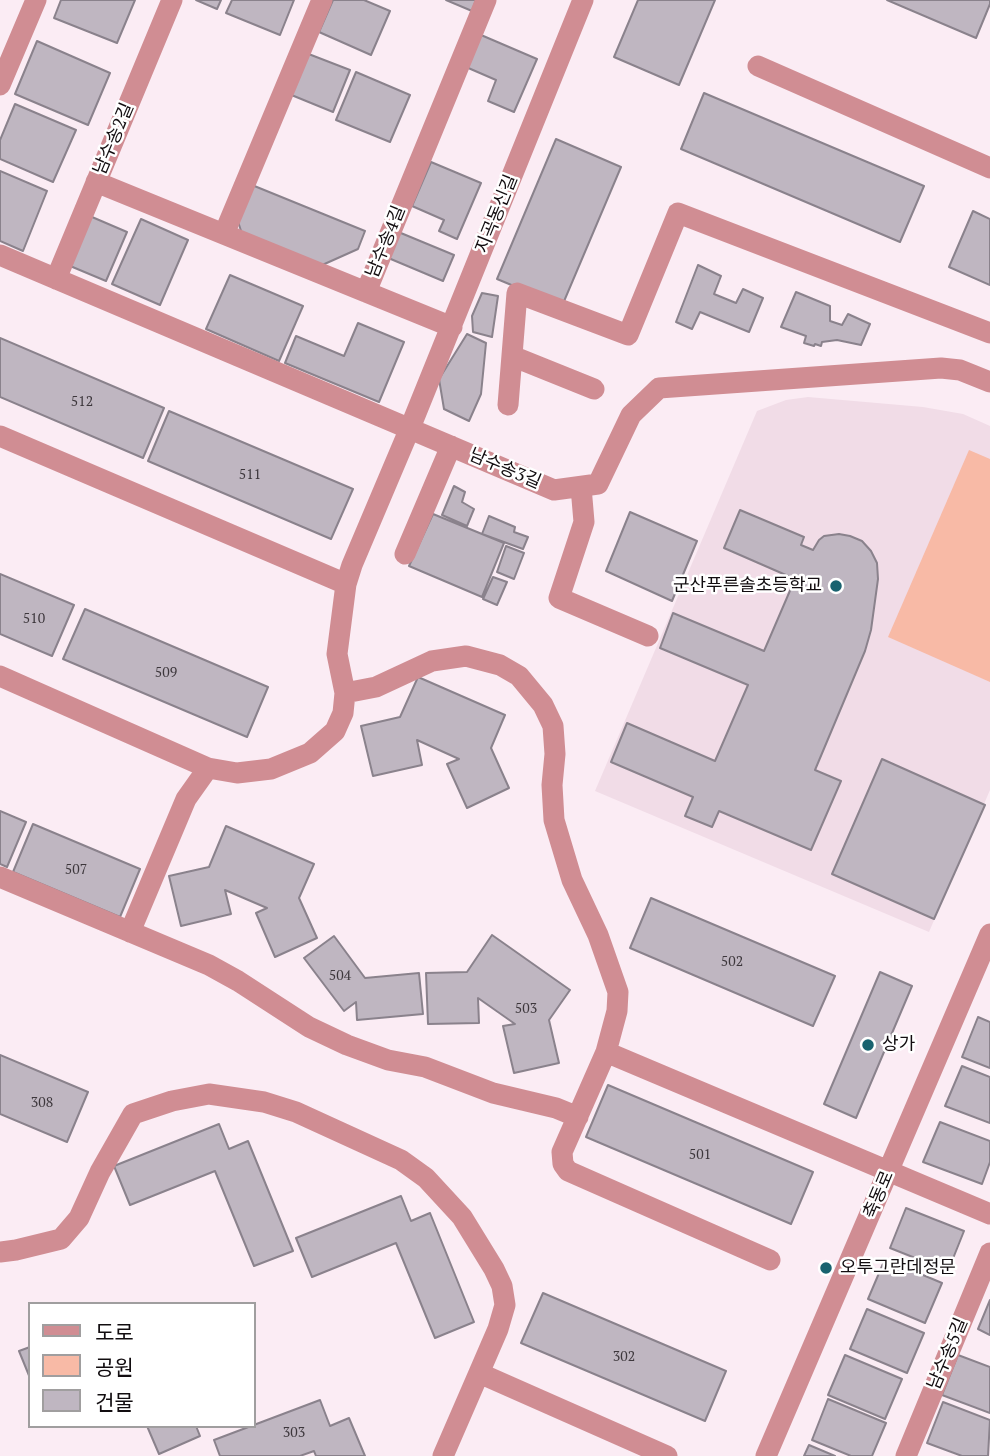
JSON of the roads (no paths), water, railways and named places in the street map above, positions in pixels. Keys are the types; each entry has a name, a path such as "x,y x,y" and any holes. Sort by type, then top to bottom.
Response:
{"street":[{"path":"0,85 36,0"},
{"name":"남수송2길","path":"56,279 172,0"},
{"path":"224,234 321,0"},
{"name":"남수송4길","path":"96,182 366,292 486,0"},
{"name":"지곡동신길","path":"345,693 337,654 346,584 367,526 452,327 583,0"},
{"path":"758,66 990,168"},
{"path":"508,405 517,293 628,335 678,213 990,333"},
{"name":"남수송3길","path":"0,255 554,490 581,487"},
{"path":"366,292 452,327"},
{"path":"512,356 594,389"},
{"path":"648,636 559,598 584,522 581,487 598,484 631,415 659,388 941,368 960,370 990,382"},
{"path":"0,436 346,584"},
{"path":"405,554 451,446"},
{"path":"0,676 208,768 237,773 271,769 310,753 335,731 343,713 345,693 376,687 432,661 466,656 500,665 519,676 543,705 553,726 554,820 572,880 598,935 618,992 617,1011 606,1052 562,1152 563,1164 568,1171 771,1260"},
{"path":"130,932 186,799 208,768"},
{"path":"0,877 209,965 309,1027 347,1045 388,1060 425,1067 493,1093 556,1108 578,1117"},
{"name":"축동로","path":"766,1456 990,934"},
{"path":"606,1052 990,1214"},
{"path":"0,1252 61,1239 79,1218 100,1172 133,1114 172,1101 209,1094 264,1102 296,1112 401,1160 426,1178 462,1217 494,1269 502,1286 505,1305 480,1373 443,1456"},
{"name":"남수송5길","path":"906,1456 990,1253"},
{"path":"480,1373 667,1456"}],"place":[{"name":"군산푸른솔초등학교","path":"836,586"},
{"name":"상가","path":"868,1045"},
{"name":"오투그란데정문","path":"826,1268"}]}
